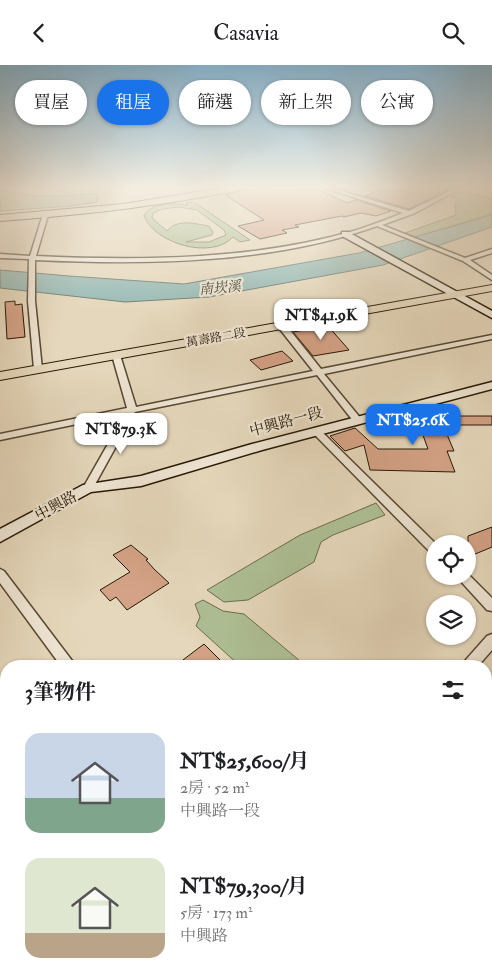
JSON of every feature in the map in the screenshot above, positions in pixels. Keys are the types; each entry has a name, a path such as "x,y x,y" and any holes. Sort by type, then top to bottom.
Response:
{"main road":[{"name":"萬壽路二段","path":"0,376 456,296 492,288"}],"street":[{"path":"38,369 31,297 32,258 42,229"},
{"path":"0,256 126,259 189,257 269,249 349,236 368,229"},
{"path":"388,229 465,259 492,278"},
{"path":"349,236 492,315"},
{"path":"465,259 492,251"},
{"path":"282,326 357,420"},
{"path":"0,437 492,337"},
{"path":"116,355 132,410"},
{"name":"中興路一段","path":"88,489 141,481 316,431 492,385"},
{"name":"中興路","path":"0,536 88,489 132,410"},
{"path":"316,431 426,541"},
{"path":"0,574 64,660"},
{"path":"471,585 492,607"},
{"path":"474,660 492,640"}],"green space":[{"path":"153,229 164,229 167,231 169,229 211,229 213,232 212,235 186,242 209,242 226,235 222,229 233,229 250,240 240,242 233,237 224,244 199,248 171,241"},
{"path":"417,229 443,229 416,237 405,233"},
{"path":"376,503 385,515 333,535 321,542 314,562 248,600 224,602 207,590 300,535"},
{"path":"203,600 223,611 244,614 299,660 233,660 196,626 200,617 195,604"}],"water":[{"name":"南崁溪","path":"444,229 487,229 383,265 209,297 125,302 0,288 0,270 184,284 359,253"}],"building":[{"path":"243,229 289,229 282,230 287,233 260,239"},
{"path":"15,301 15,305 22,304 25,337 7,339 5,302"},
{"path":"328,326 349,350 313,356 293,332"},
{"path":"282,351 293,361 261,370 250,360"},
{"path":"433,416 492,416 492,425 443,425 454,451 447,451 455,472 370,470 364,445 345,451 330,436 355,428 378,449 428,449 417,419 434,419"},
{"path":"492,527 492,547 476,554 476,535 471,535"},
{"path":"131,545 148,559 146,560 169,583 127,610 116,597 110,601 100,590 130,572 113,555"},
{"path":"204,644 220,660 183,660"}]}
